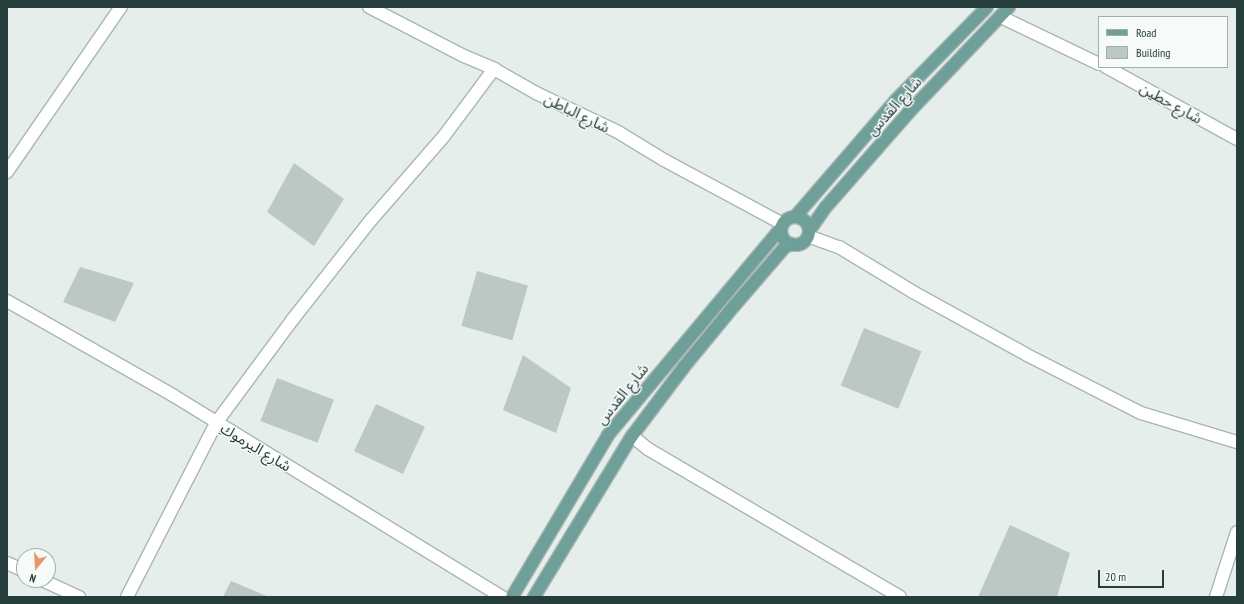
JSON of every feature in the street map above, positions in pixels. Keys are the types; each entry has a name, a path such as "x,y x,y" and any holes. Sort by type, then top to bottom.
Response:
{"main road":[{"name":"شارع القدس","path":"795,217 896,100 986,7"},
{"name":"شارع القدس","path":"808,234 825,208 903,118 1009,7"},
{"path":"795,217 805,221 808,234 800,244 791,244 783,239 782,226 789,218 795,217"},
{"name":"شارع القدس","path":"512,597 608,435 782,226"},
{"name":"شارع القدس","path":"534,597 632,436 682,368 785,247 791,244"}],"street":[{"path":"7,172 121,7"},
{"name":"شارع الباطن","path":"369,7 494,69 536,93 618,132 664,160 782,226"},
{"path":"1001,17 1098,64"},
{"name":"شارع حطين","path":"1108,68 1237,139"},
{"path":"127,597 216,423 293,319 371,220 444,136 494,69"},
{"path":"808,234 839,247 919,296 1027,355 1140,413 1237,442"},
{"name":"ِشارع اليرموك","path":"7,302 174,396 502,597"},
{"path":"632,436 648,449 680,466 900,597"},
{"path":"1216,597 1237,532"},
{"path":"56,586 79,597"}],"building":[{"path":"294,163 344,199 314,246 267,212"},
{"path":"80,267 134,283 115,322 63,302"},
{"path":"477,271 528,286 512,340 461,326"},
{"path":"864,328 921,351 898,409 841,385"},
{"path":"523,355 571,388 556,433 503,410"},
{"path":"277,378 334,400 317,443 261,421"},
{"path":"376,404 425,427 403,474 354,451"},
{"path":"1010,525 1070,553 1057,597 978,597"},
{"path":"231,581 269,597 223,597"}]}
